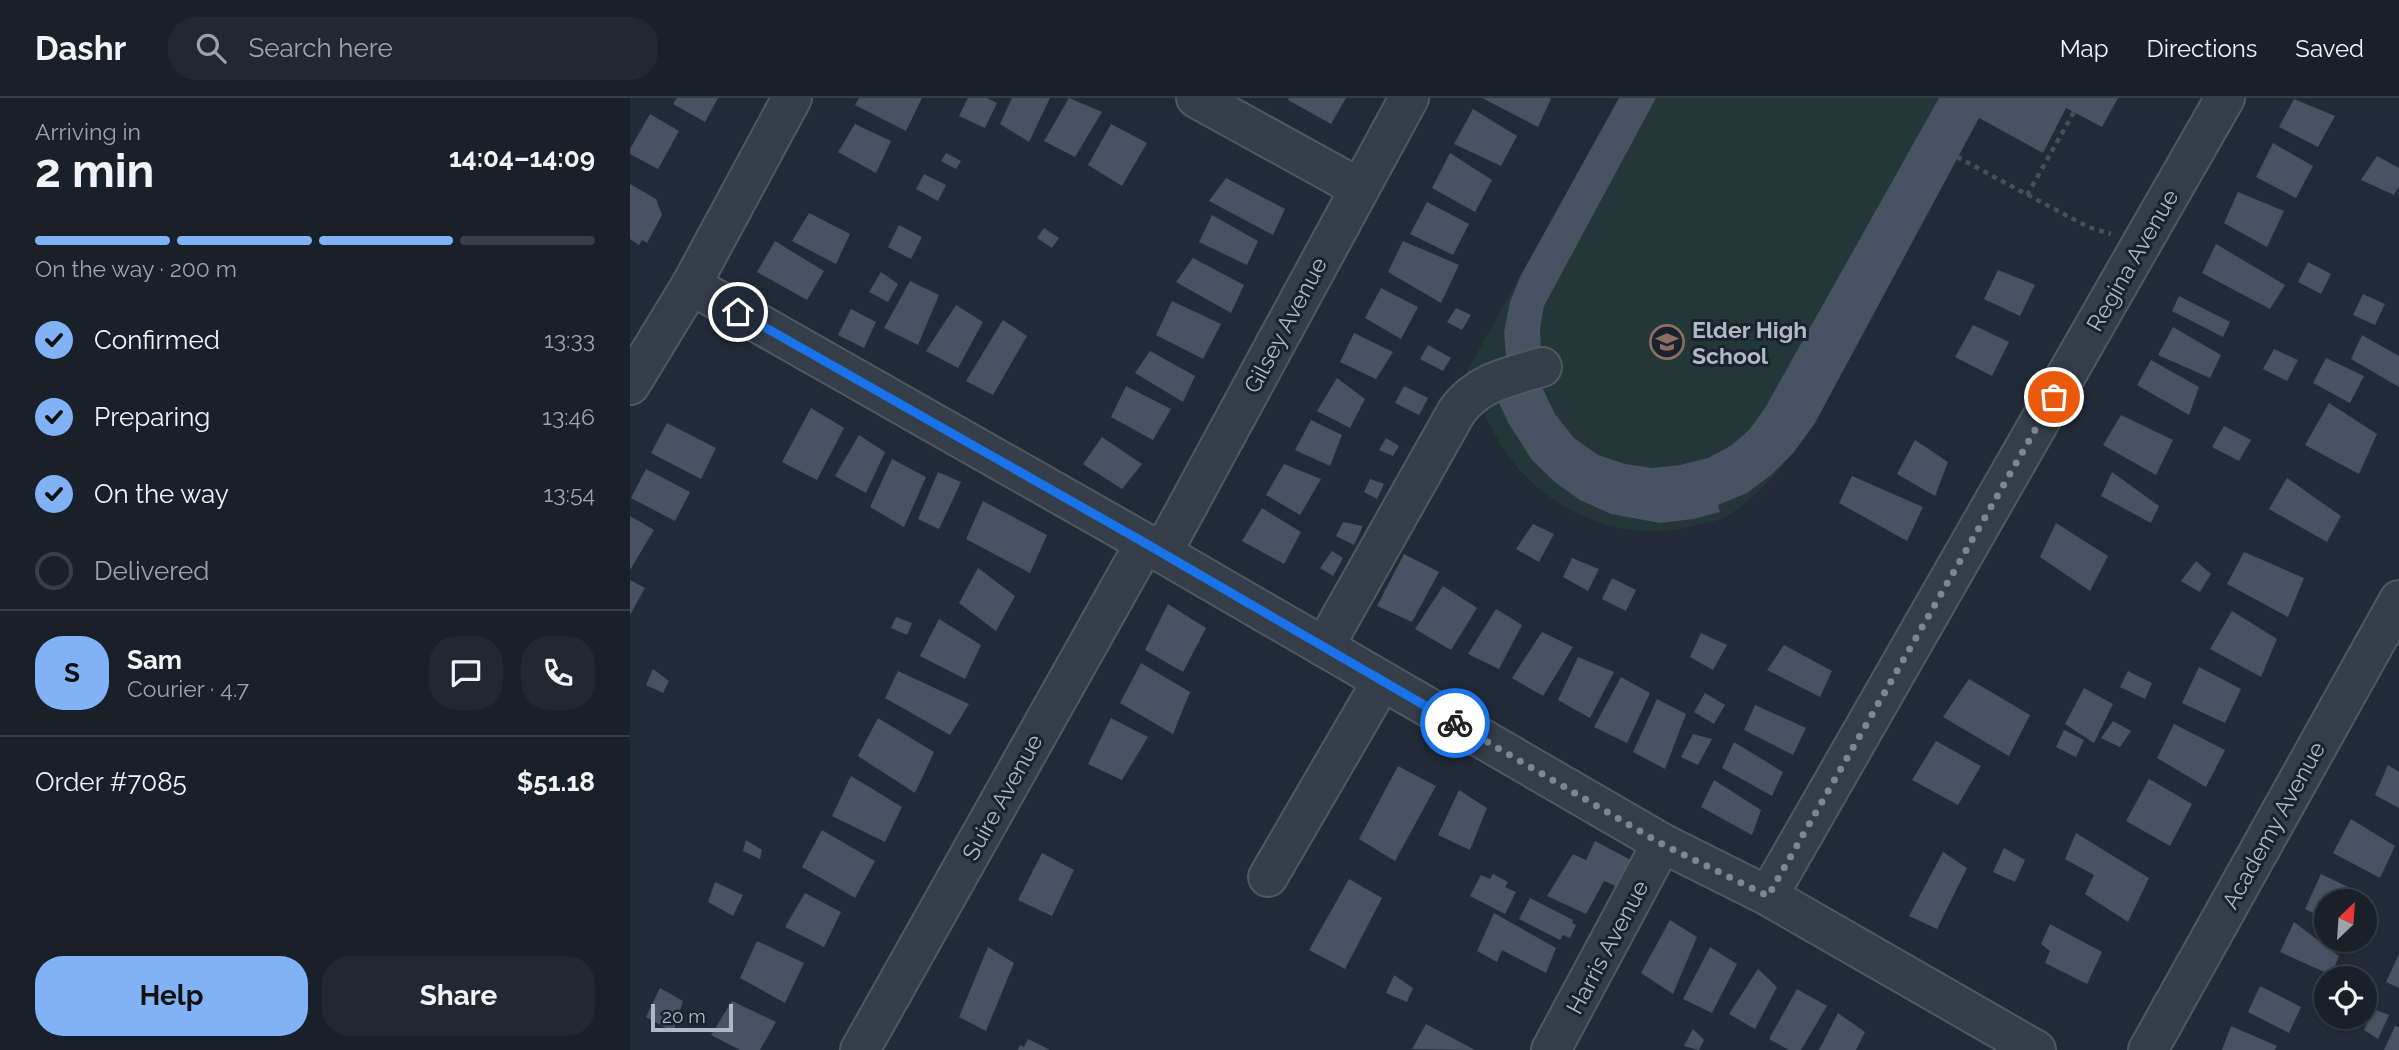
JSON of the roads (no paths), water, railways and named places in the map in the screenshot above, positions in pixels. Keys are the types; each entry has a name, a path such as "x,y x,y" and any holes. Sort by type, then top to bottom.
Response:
{"street":[{"path":"630,384 691,285 792,98"},
{"path":"1196,98 1359,188"},
{"name":"Gilsey Avenue","path":"1153,548 1409,98"},
{"name":"Regina Avenue","path":"1768,896 2225,98"},
{"path":"691,285 1153,548 1662,844 1768,896 2030,1049"},
{"path":"1324,648 1457,411 1468,397 1491,383 1542,366"},
{"name":"Suire Avenue","path":"860,1050 1153,548"},
{"name":"Academy Avenue","path":"2148,1050 2399,600"},
{"path":"1268,877 1382,681"},
{"name":"Harris Avenue","path":"1551,1050 1662,844"}],"place":[{"name":"Elder High School","path":"1667,342"}]}
